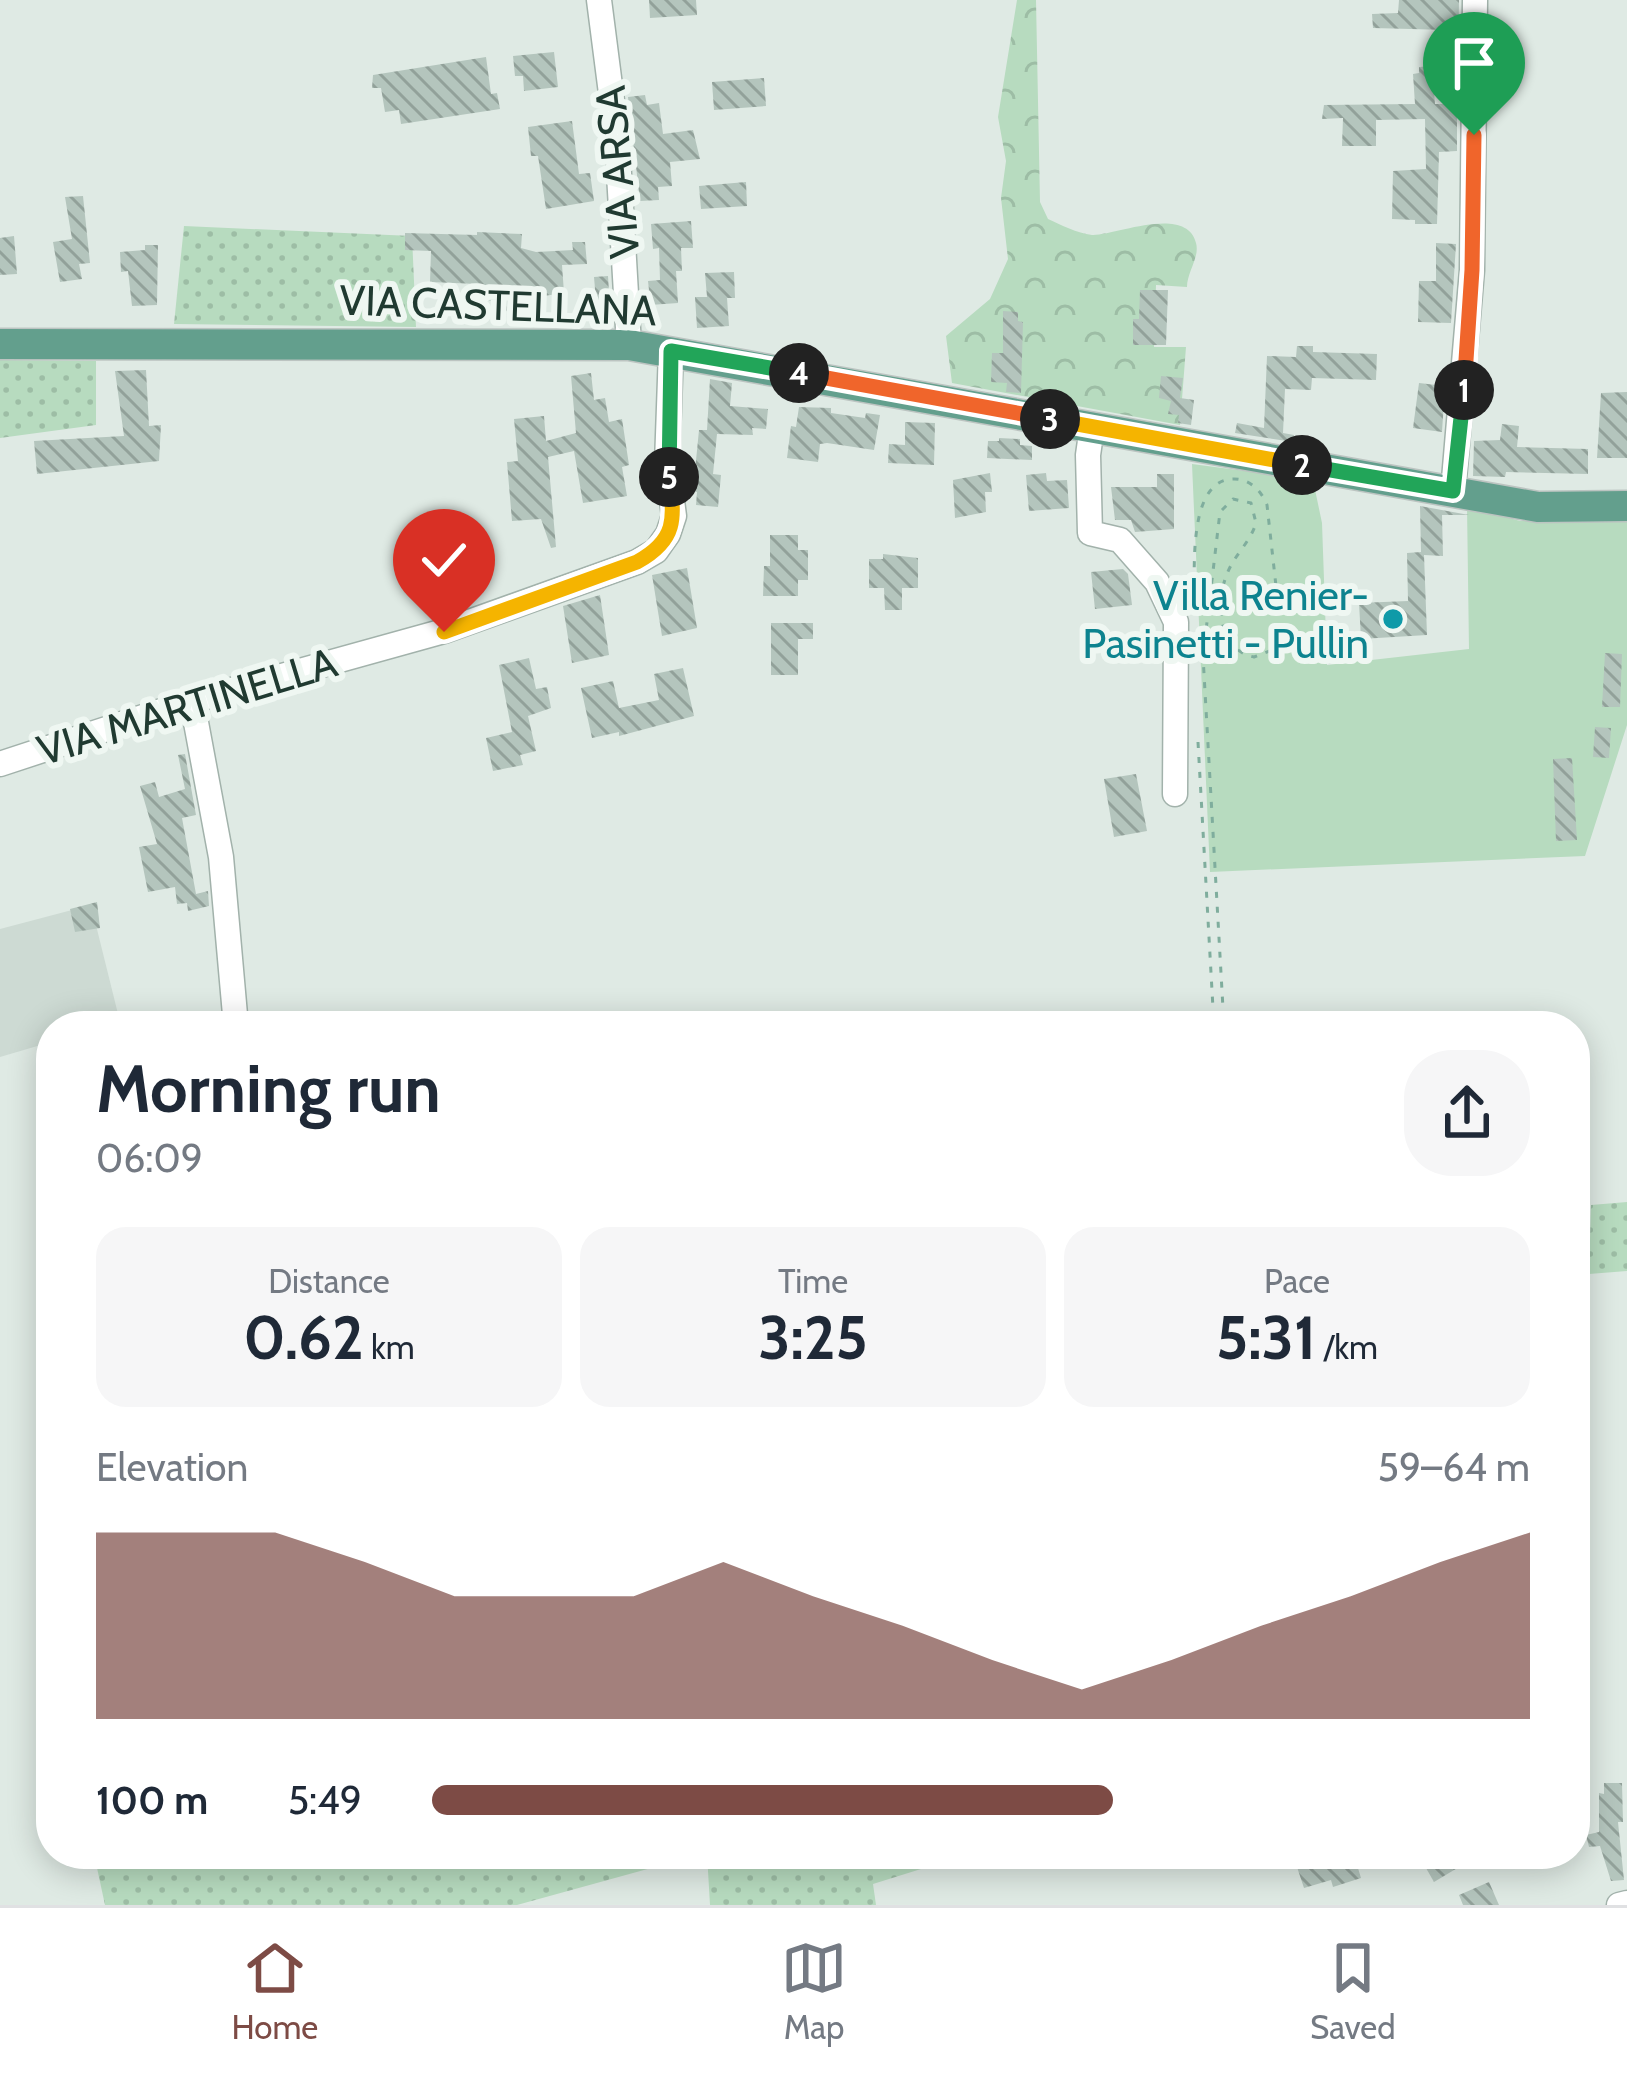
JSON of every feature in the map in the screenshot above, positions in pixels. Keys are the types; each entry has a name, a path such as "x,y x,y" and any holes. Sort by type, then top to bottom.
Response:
{"main road":[{"name":"VIA CASTELLANA","path":"0,344 628,345 1538,506 1627,506"}],"street":[{"name":"VIA ARSA","path":"599,0 617,140 628,345"},
{"path":"1453,491 1472,270 1475,0"},
{"name":"VIA MARTINELLA","path":"0,764 192,701 444,632 656,551 674,515 667,463 671,351"},
{"path":"1092,427 1090,533 1120,540 1157,582 1176,622 1175,794"},
{"path":"192,701 221,856 235,1011"}],"path":[{"path":"1193,631 1200,507 1215,484 1244,480 1260,491 1267,505 1281,631 1272,650 1255,657 1237,650 1224,631 1224,583 1256,523 1251,503 1233,500 1220,512 1203,656 1223,1011"},
{"path":"1197,733 1213,1011"}],"shaded area":[{"path":"91,905 117,1011 36,1011 36,1046 0,1057 0,929"}],"green space":[{"path":"1017,0 1036,0 1040,202 1048,219 1092,235 1179,225 1196,243 1187,287 1156,285 1154,347 1186,347 1180,425 952,383 946,336 990,299 1008,259 1001,198 1006,161 998,117"},
{"path":"184,226 412,236 416,327 174,324"},
{"path":"0,360 96,361 96,425 0,438"},
{"path":"1192,464 1313,480 1322,523 1327,665 1469,649 1467,506 1520,521 1627,522 1627,725 1585,856 1210,872"},
{"path":"1627,1202 1627,1271 1590,1274 1591,1205"},
{"path":"97,1869 648,1869 517,1905 105,1905"},
{"path":"708,1869 921,1869 873,1884 876,1905 710,1905"}],"building":[{"path":"649,0 696,0 697,15 650,18"},
{"path":"1399,0 1459,0 1458,65 1448,66 1448,30 1373,28 1372,14 1398,13"},
{"path":"554,52 558,87 524,91 523,76 515,76 513,56"},
{"path":"486,57 491,94 497,93 500,109 401,124 399,110 385,112 381,88 372,88 373,75"},
{"path":"1432,66 1435,104 1457,104 1457,151 1439,152 1437,224 1415,224 1415,220 1392,219 1393,171 1426,169 1425,119 1376,120 1376,146 1342,146 1343,118 1322,119 1324,105 1415,104 1413,74 1419,73 1419,67"},
{"path":"764,78 766,106 714,110 712,82"},
{"path":"645,95 647,105 659,103 663,134 693,130 700,159 670,162 672,186 658,187 659,200 640,201 628,97"},
{"path":"572,121 579,174 590,173 594,201 546,209 528,127"},
{"path":"746,182 747,206 701,209 699,186"},
{"path":"83,196 90,263 79,264 82,279 60,282 53,242 72,239 65,197"},
{"path":"691,221 693,248 681,248 682,271 676,271 678,303 643,310 642,291 649,290 648,281 660,280 659,248 653,249 651,224"},
{"path":"405,233 522,234 521,248 536,252 573,250 572,242 585,242 587,264 562,265 564,293 530,298 528,312 500,311 501,301 477,300 478,284 430,282 431,251 405,250"},
{"path":"14,236 17,274 0,275 0,238"},
{"path":"1436,243 1456,244 1451,323 1418,322 1419,281 1436,281"},
{"path":"145,245 158,245 157,305 132,306 128,271 121,272 120,252 145,250"},
{"path":"734,272 735,298 727,298 729,326 697,328 695,297 707,297 705,273"},
{"path":"608,276 611,323 598,324 594,277"},
{"path":"1140,290 1168,290 1166,345 1133,345"},
{"path":"1003,311 1018,312 1018,321 1023,322 1021,393 1006,392 1007,383 991,382 992,353 1003,353"},
{"path":"1297,346 1313,346 1313,352 1377,354 1376,380 1312,378 1311,390 1285,389 1283,433 1294,435 1293,442 1235,433 1237,423 1264,428 1267,356 1296,357"},
{"path":"146,370 149,426 161,425 159,461 37,474 34,441 124,436 115,371"},
{"path":"591,373 594,400 605,398 609,422 622,419 629,465 622,467 627,496 583,503 574,451 548,457 556,547 551,548 541,519 512,521 507,462 518,461 514,419 544,416 546,441 576,433 571,376"},
{"path":"1161,376 1183,378 1180,398 1194,400 1191,425 1178,423 1179,415 1168,414 1171,401 1159,398"},
{"path":"710,379 732,383 730,406 768,409 766,429 752,428 753,435 717,434 713,474 721,475 718,507 696,505 697,492 693,491 699,430 707,430"},
{"path":"1419,383 1445,386 1442,432 1413,428"},
{"path":"1627,392 1627,458 1597,458 1601,393"},
{"path":"799,407 831,408 831,413 865,418 866,413 880,415 874,450 827,443 820,444 818,462 787,458"},
{"path":"905,422 935,423 934,465 888,463 889,444 905,445"},
{"path":"1502,424 1519,426 1517,447 1588,449 1588,474 1473,476 1474,441 1500,440"},
{"path":"1020,439 1020,445 1032,446 1032,460 987,458 988,441"},
{"path":"990,473 992,492 985,492 986,512 955,518 953,480"},
{"path":"1046,473 1047,481 1067,480 1069,508 1029,511 1026,475"},
{"path":"1157,474 1174,474 1174,529 1135,532 1131,520 1115,520 1111,487 1157,487"},
{"path":"1420,506 1469,515 1442,515 1443,556 1424,555 1427,635 1361,639 1359,603 1408,601 1407,553 1421,552"},
{"path":"770,535 798,535 798,550 808,550 808,580 798,580 798,596 763,596"},
{"path":"883,554 918,558 918,588 902,588 902,610 885,610 884,588 869,588 869,559 883,559"},
{"path":"687,568 697,628 662,636 652,575"},
{"path":"1123,569 1128,574 1132,605 1095,609 1091,572"},
{"path":"600,595 609,655 572,663 563,606"},
{"path":"771,623 813,623 813,639 798,639 798,675 771,675"},
{"path":"1605,653 1622,654 1620,707 1602,707"},
{"path":"529,658 536,689 547,687 551,708 528,716 536,751 520,755 523,765 493,771 486,738 512,732 499,665"},
{"path":"683,668 694,716 619,736 619,732 592,738 581,688 613,681 619,708 659,700 654,674"},
{"path":"1595,727 1611,728 1609,758 1593,757"},
{"path":"185,754 196,815 182,818 196,894 208,891 209,906 188,911 187,903 177,904 175,887 148,892 139,847 157,844 140,786 155,782 159,797 185,789 178,755"},
{"path":"1572,758 1577,840 1556,841 1553,759"},
{"path":"1136,774 1147,831 1114,837 1104,779"},
{"path":"97,902 100,928 75,932 70,909"},
{"path":"1604,1783 1622,1783 1623,1822 1618,1822 1624,1880 1611,1881 1600,1846 1590,1847 1590,1834 1599,1832 1599,1793 1604,1794"},
{"path":"1298,1869 1358,1869 1361,1878 1333,1887 1331,1880 1304,1888"},
{"path":"1427,1869 1456,1869 1434,1882"},
{"path":"1489,1882 1499,1905 1463,1905 1459,1895"}],"place":[{"name":"Villa Renier- Pasinetti - Pullin","path":"1393,619"}],"route":[{"path":"444,632 656,551 674,515 667,463 671,351 1453,491 1472,270 1474,135"}]}
